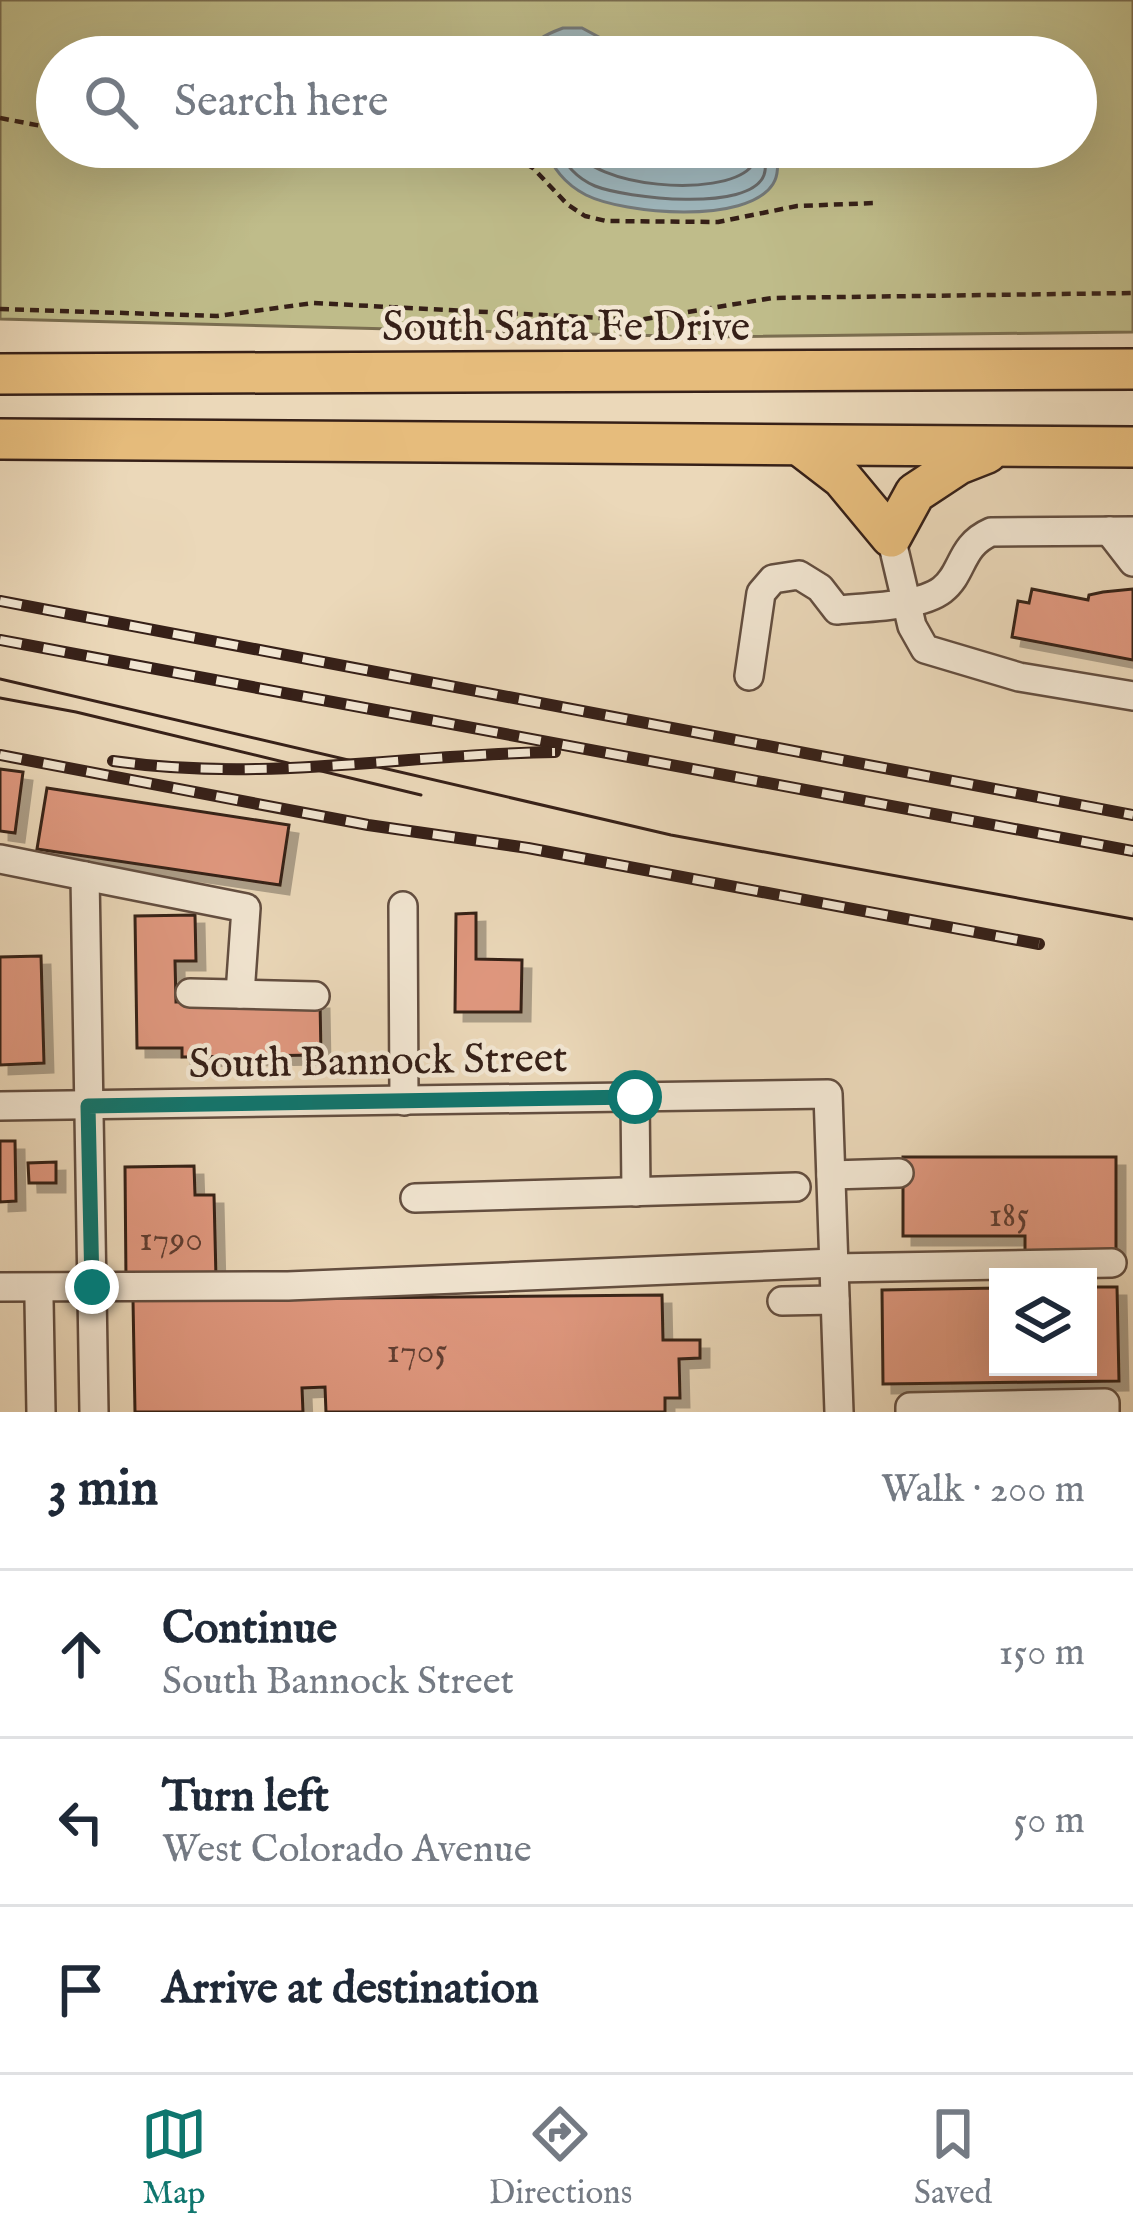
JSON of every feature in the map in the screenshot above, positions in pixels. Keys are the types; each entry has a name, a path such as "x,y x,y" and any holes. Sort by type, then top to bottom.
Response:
{"highway":[{"name":"South Santa Fe Drive","path":"0,374 1133,369"},
{"path":"0,439 1133,447"},
{"path":"803,448 842,478 891,537 915,493 959,464 999,448"}],"street":[{"path":"749,676 761,593 773,579 799,575 820,588 837,610 906,603 942,590 974,540 991,532 1121,531 1133,562"},
{"path":"891,537 906,603 925,649 1018,677 1133,696"},
{"path":"0,859 245,908 241,994"},
{"path":"85,876 94,1412"},
{"path":"404,906 404,1101"},
{"path":"190,993 315,996"},
{"name":"South Bannock Street","path":"0,1106 829,1094 831,1174"},
{"path":"635,1097 636,1192"},
{"path":"839,1412 831,1174 899,1173"},
{"path":"415,1198 796,1187"},
{"path":"0,1287 288,1286 834,1266 1112,1263"},
{"path":"39,1300 41,1412"},
{"path":"782,1300 836,1300"},
{"path":"40,1335 92,1334"},
{"path":"910,1412 910,1407 1105,1403 1105,1412"}],"path":[{"path":"0,118 36,124"},
{"path":"533,168 567,204 585,216 607,221 682,225 796,206 876,203"},
{"path":"0,309 217,316 313,303 639,320 772,298 1133,293"}],"shaded area":[{"path":"0,0 1133,0 1133,332 708,337 0,319"}],"water":[{"path":"563,28 582,28 597,36 545,36"},
{"path":"556,168 777,171 773,184 759,197 738,206 684,212 604,202 586,195"}],"building":[{"path":"1032,589 1088,600 1089,595 1133,589 1133,660 1012,637 1018,601 1029,603"},
{"path":"0,769 23,772 15,833 0,831"},
{"path":"47,788 289,825 280,885 37,849"},
{"path":"476,913 476,959 522,960 521,1012 455,1012 456,914"},
{"path":"195,915 196,961 175,961 176,1002 320,1000 321,1055 182,1057 182,1048 137,1048 135,916"},
{"path":"41,956 44,1063 0,1065 0,957"},
{"path":"0,1141 15,1141 16,1201 0,1202"},
{"path":"903,1157 1116,1157 1116,1255 1025,1255 1025,1236 903,1236"},
{"path":"56,1162 56,1183 29,1183 28,1163"},
{"path":"194,1166 195,1195 214,1195 216,1278 126,1280 125,1167"},
{"path":"1097,1287 1117,1287 1119,1381 883,1384 882,1290 989,1288 989,1376 1097,1376"},
{"path":"662,1295 663,1340 700,1340 700,1358 679,1359 680,1398 665,1398 665,1412 326,1412 325,1387 302,1388 303,1412 135,1412 133,1300"}],"tram line":[{"path":"0,679 671,835 1133,919"},
{"path":"0,698 421,795"}],"railway":[{"path":"0,601 1133,815"},
{"path":"0,640 1133,851"},
{"path":"113,761 170,767 280,768 555,752"},
{"path":"0,755 1039,944"}],"route":[{"path":"92,1287 88,1106 635,1097"}]}
